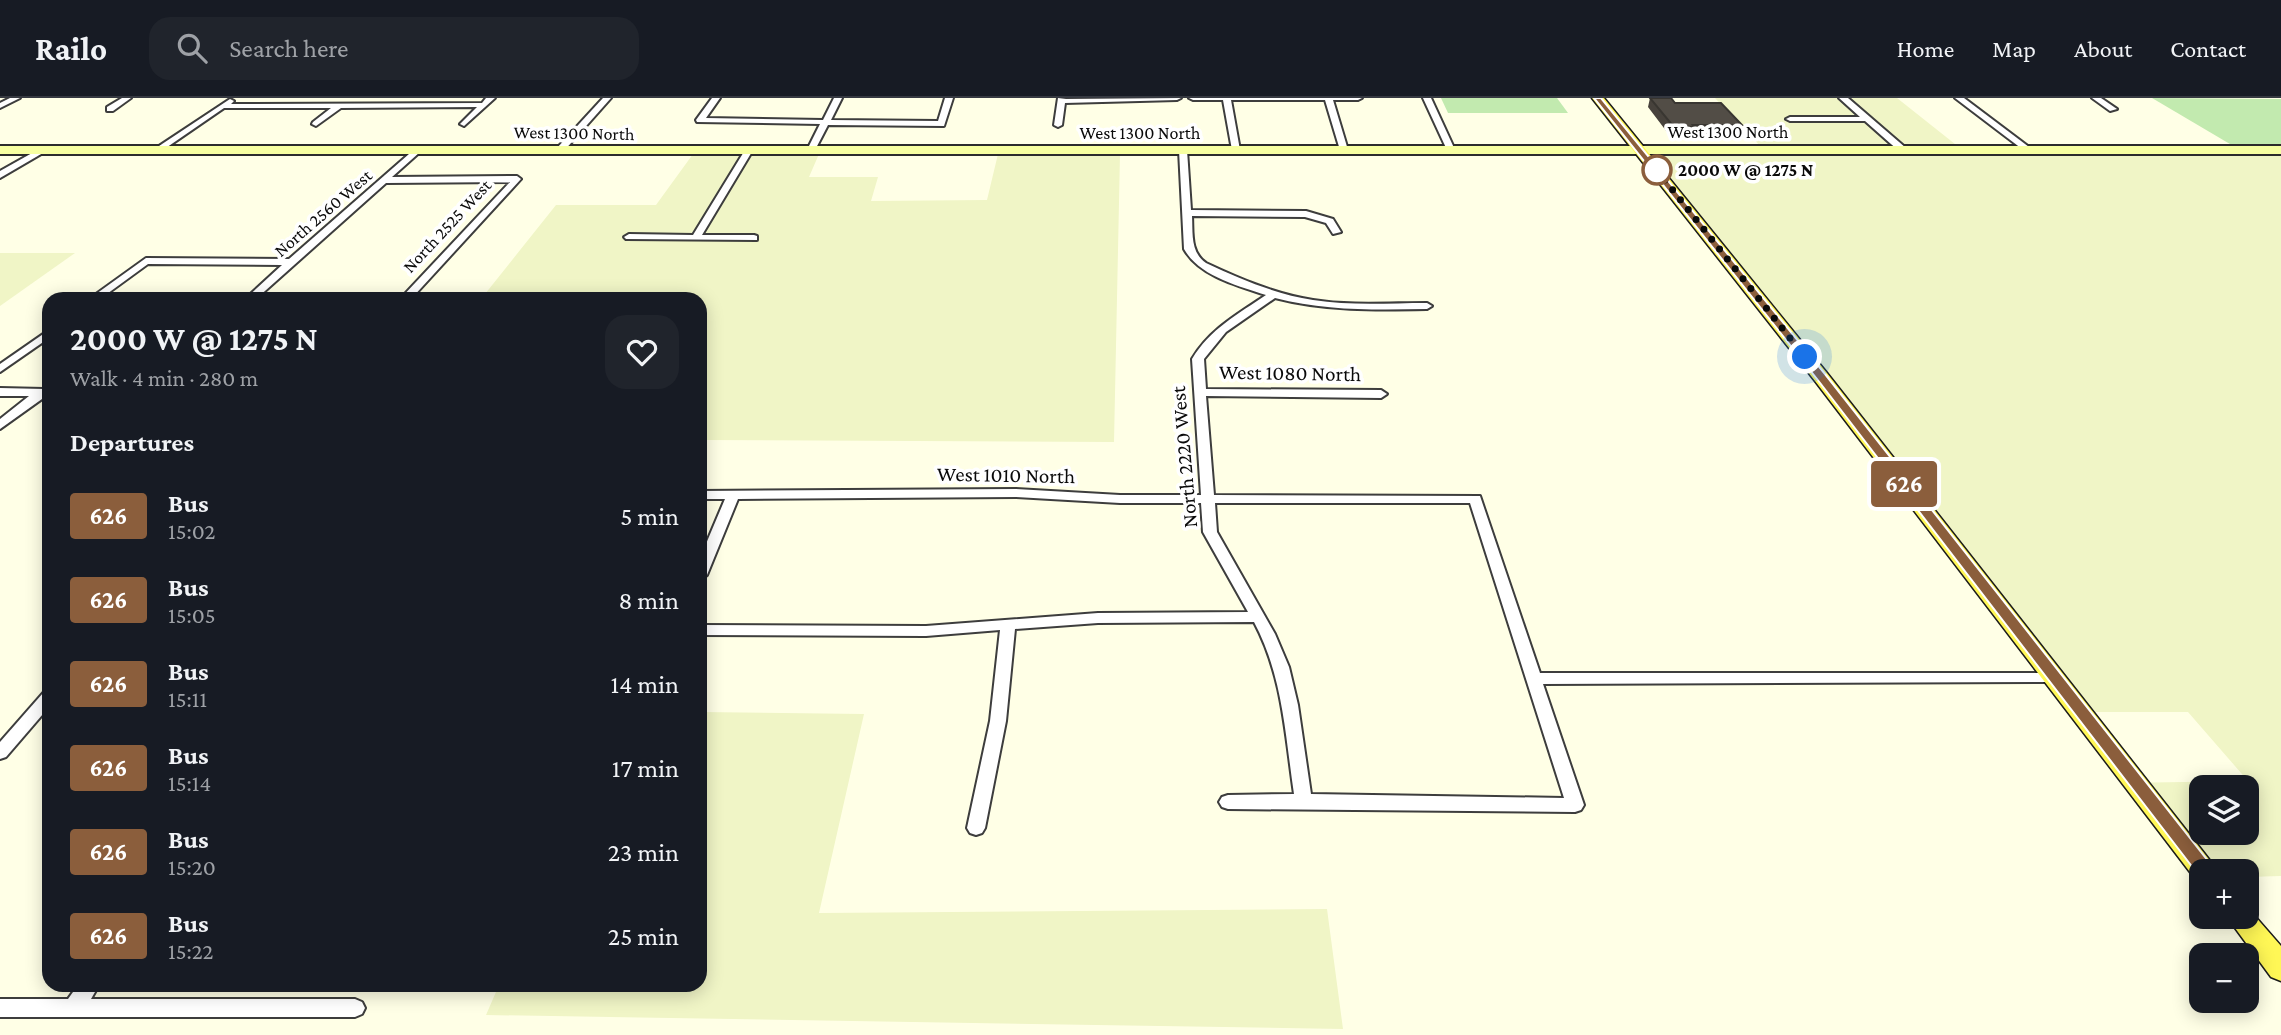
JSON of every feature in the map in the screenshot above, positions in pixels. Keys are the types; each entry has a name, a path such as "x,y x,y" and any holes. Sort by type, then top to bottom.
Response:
{"main road":[{"path":"1598,98 2196,859"},
{"path":"2250,929 2281,968"}],"street":[{"path":"0,106 16,98"},
{"path":"110,108 127,98"},
{"path":"157,150 234,98"},
{"path":"464,124 491,98"},
{"path":"560,150 607,98"},
{"path":"716,98 700,120 827,120 941,124 949,98"},
{"path":"811,150 838,98"},
{"path":"1058,125 1062,99 1177,98"},
{"path":"1193,98 1358,98"},
{"path":"1227,98 1236,150"},
{"path":"1328,98 1344,150"},
{"path":"1418,98 1427,98 1451,150"},
{"path":"1843,98 1903,150"},
{"path":"1959,98 2029,150"},
{"path":"2096,98 2113,109"},
{"path":"223,106 483,105"},
{"path":"316,124 340,106"},
{"path":"1790,119 1866,119"},
{"name":"West 1300 North","path":"0,150 2281,150"},
{"path":"0,175 44,150"},
{"name":"North 2560 West","path":"258,292 417,150"},
{"path":"696,237 749,150"},
{"path":"1183,150 1189,249 1195,260 1214,271 1275,293 1329,305 1427,306"},
{"name":"North 2525 West","path":"384,180 517,179 412,292"},
{"path":"1186,214 1306,214 1330,221 1336,232"},
{"path":"629,237 754,238"},
{"path":"104,292 146,261 292,262"},
{"name":"North 2220 West","path":"1275,293 1204,346 1198,359 1210,532 1221,557 1274,648 1283,675 1303,801"},
{"path":"0,369 42,338"},
{"path":"0,392 42,393"},
{"name":"West 1080 North","path":"1200,392 1381,394"},
{"path":"0,425 42,395"},
{"name":"West 1010 North","path":"707,495 1016,494 1120,499 1475,499 1534,679"},
{"path":"707,558 733,495"},
{"path":"707,630 926,631 1132,617 1256,617"},
{"path":"976,828 998,721 1008,626"},
{"path":"1228,802 1575,805 1534,679 2056,678"},
{"path":"0,753 42,705"},
{"path":"73,1008 84,992"},
{"path":"0,1008 355,1008"}],"green space":[{"path":"1441,98 1557,98 1568,113 1448,113"},
{"path":"1715,98 1897,98 1960,148 1762,148"},
{"path":"2152,98 2281,99 2281,147 2235,147"},
{"path":"2281,153 2281,876 2259,877 2259,859 2189,859 2189,873 2120,783 2189,782 2189,845 2259,845 2259,775 2243,775 2188,712 2067,712 1644,155"},
{"path":"693,154 819,154 809,177 878,177 871,201 987,200 998,154 1120,154 1114,442 707,440 707,292 487,292 556,205 656,205"},
{"path":"0,253 75,253 0,306"},
{"path":"707,712 864,714 819,913 1327,909 1343,1029 486,1015 496,992 707,992"}],"building":[{"path":"1650,98 1671,98 1675,103 1721,103 1742,125 1673,126"}],"bus line":[{"name":"626","path":"1598,98 1821,377 2196,859"}],"place":[{"name":"2000 W @ 1275 N","path":"1657,170"}],"route":[{"path":"1657,170 1805,357"}]}
